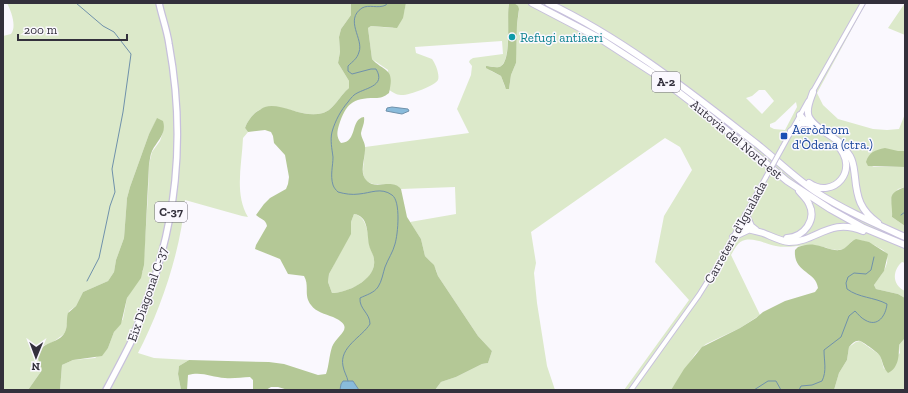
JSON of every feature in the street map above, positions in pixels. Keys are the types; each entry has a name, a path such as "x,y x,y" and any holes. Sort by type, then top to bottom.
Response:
{"highway":[{"name":"Eix Diagonal C-37","path":"106,390 130,343 151,292 164,249 173,205 178,153 177,114 169,42 159,3"},
{"name":"Autovia del Nord-est","path":"532,3 599,38 656,75 706,113 788,181 830,209 864,228 905,245"},
{"name":"Autovia del Nord-est","path":"548,3 591,26 651,63 686,88 815,191 857,216 905,237"},
{"path":"774,157 815,187 827,188 839,183 847,171 847,161 841,148 808,120 808,109 813,92"},
{"path":"800,115 803,119 812,122 838,141 846,150 854,167 857,193 861,204 869,216 887,229"},
{"path":"791,131 801,123 808,120"},
{"path":"777,238 794,238 807,228 812,217 810,204 788,181"},
{"path":"746,215 749,228"},
{"path":"741,223 749,228 789,242 798,241 826,229 838,227 856,228 905,249"},
{"path":"733,237 749,228"}],"street":[{"name":"Carretera d'Igualada","path":"631,390 699,295 719,263 863,3"}],"green space":[{"path":"7,3 351,3 351,15 341,29 339,37 340,52 338,63 349,81 349,88 334,106 323,113 314,114 305,114 279,107 263,108 250,118 245,128 248,132 243,138 240,168 240,189 241,199 248,217 185,200 179,239 169,279 154,318 138,353 154,358 189,360 179,366 178,374 181,390 60,390 62,365 73,360 95,358 108,348 114,332 123,319 127,298 143,271 149,164 152,152 160,141 163,132 157,119 149,134 130,187 127,198 124,238 116,260 114,272 108,281 83,292 76,306 69,311 64,334 53,342 43,346 40,350 39,361 42,370 28,390 3,390 3,36 11,34 13,31 12,14"},
{"path":"351,3 406,3 403,18 397,28 371,26 368,28 372,59 390,75 391,85 389,93 381,97 355,101 347,107 337,132 338,139 341,143 350,139 357,122 364,117 361,133 365,147 363,169 364,177 371,183 393,184 401,189 407,217 421,239 425,256 434,265 438,276 478,336 492,351 488,363 482,364 456,377 441,382 435,390 359,390 353,381 343,381 340,390 288,390 278,387 271,387 266,390 253,390 253,380 250,377 228,378 193,374 188,375 187,390 181,390 178,374 179,366 189,360 269,362 284,364 318,375 326,374 332,347 345,328 344,324 333,317 318,311 311,305 307,298 306,280 304,276 288,274 280,259 255,249 267,226 264,220 256,215 270,198 286,189 289,177 285,155 274,143 271,132 265,130 248,132 245,128 253,115 265,107 271,106 307,114 315,114 323,113 334,106 349,88 349,81 338,63 340,52 339,37 341,29 351,15","holes":["354,214 359,215 365,222 369,245 374,258 374,267 371,273 360,284 345,291 332,293 328,282 329,274 351,234 351,222"]},
{"path":"406,3 509,3 508,45 505,59 500,67 488,66 491,71 501,76 505,87 509,89 511,75 516,63 517,24 519,11 514,3 866,3 817,93 823,105 838,119 873,129 899,129 905,114 905,151 898,151 872,167 905,167 905,187 898,189 891,199 892,217 905,226 905,263 902,262 896,269 895,278 898,285 905,291 905,298 898,294 876,289 874,285 885,269 887,264 887,255 883,250 867,242 858,240 852,241 847,247 837,250 813,245 781,247 753,240 743,241 736,246 731,255 760,315 740,328 706,344 696,353 671,390 624,390 689,300 655,262 664,216 692,170 680,147 665,138 531,232 536,263 534,273 537,303 547,366 555,390 435,390 441,382 456,377 482,364 488,363 492,351 478,336 438,276 431,262 425,256 421,239 410,222 456,214 455,187 401,189 391,184 373,184 368,182 365,179 363,172 365,147 469,133 457,109 471,75 472,66 469,62 473,58 503,54 502,41 415,47 416,53 432,59 438,72 438,80 432,85 421,90 404,95 398,94 389,90 388,70 372,59 368,28 371,26 393,28 404,12","holes":["759,90 765,90 774,101 762,114 746,98 752,96","796,102 797,107 785,130 770,127 770,124 775,122"]},
{"path":"509,3 514,3 519,9 516,63 511,75 509,89 506,89 501,76 486,68 486,66 499,67 503,64 506,57 508,49"},
{"path":"905,3 905,35 888,28"},
{"path":"157,118 163,121 164,130 151,153 149,164 144,265 141,278 127,298 121,324 114,332 108,348 102,356 73,360 62,365 60,390 28,390 42,370 38,358 41,349 58,339 65,332 68,313 76,306 83,292 108,281 114,272 116,260 124,238 127,198 130,187 149,134"},
{"path":"885,148 905,151 905,167 868,166 866,162 871,154"},
{"path":"905,187 905,226 892,217 891,198 895,192"},
{"path":"354,214 358,215 366,225 369,244 374,257 374,267 371,273 360,284 346,291 332,293 328,282 329,274 350,234 351,222"},
{"path":"856,239 869,242 888,254 884,271 874,285 876,289 898,294 905,298 905,338 899,345 898,361 892,371 888,373 881,358 874,350 862,342 857,341 849,347 847,360 839,373 834,390 671,390 684,369 702,347 740,328 763,312 785,301 815,292 818,288 816,282 801,268 795,258 795,250 798,247 813,245 840,250"},
{"path":"905,338 905,390 834,390 839,373 847,360 849,347 860,341 880,355 884,369 900,353 899,345"}],"water":[{"path":"392,107 408,109 409,111 402,114 386,111 387,108"},
{"path":"343,381 353,381 359,390 340,390"}],"waterway":[{"path":"76,3 103,26 114,32 131,54 123,112 112,169 115,192 110,206 99,258 87,281"},
{"path":"348,381 343,366 344,353 370,324 370,320 361,305 360,298 370,294 378,287 395,244 398,226 398,211 395,198 384,191 346,194 336,190 333,185 332,178 333,157 331,135 338,116 350,99 354,95 372,86 378,80 379,75 376,69 352,74 348,71 348,66 355,60 360,47 354,24 357,13 362,8 368,6 380,7 386,5 387,3"},
{"path":"901,215 905,212"},
{"path":"799,390 801,386 812,385 822,381 825,370 824,350 841,337 849,316 855,311 861,317 870,322 877,321 883,316 887,304 852,292 847,289 846,283 848,277 854,273 866,274 871,270 874,257"},
{"path":"754,390 768,381 776,381 781,390"}],"place":[{"name":"Refugi antiaeri","path":"512,37"},
{"name":"Aeròdrom d'Òdena (ctra.)","path":"784,136"}]}
